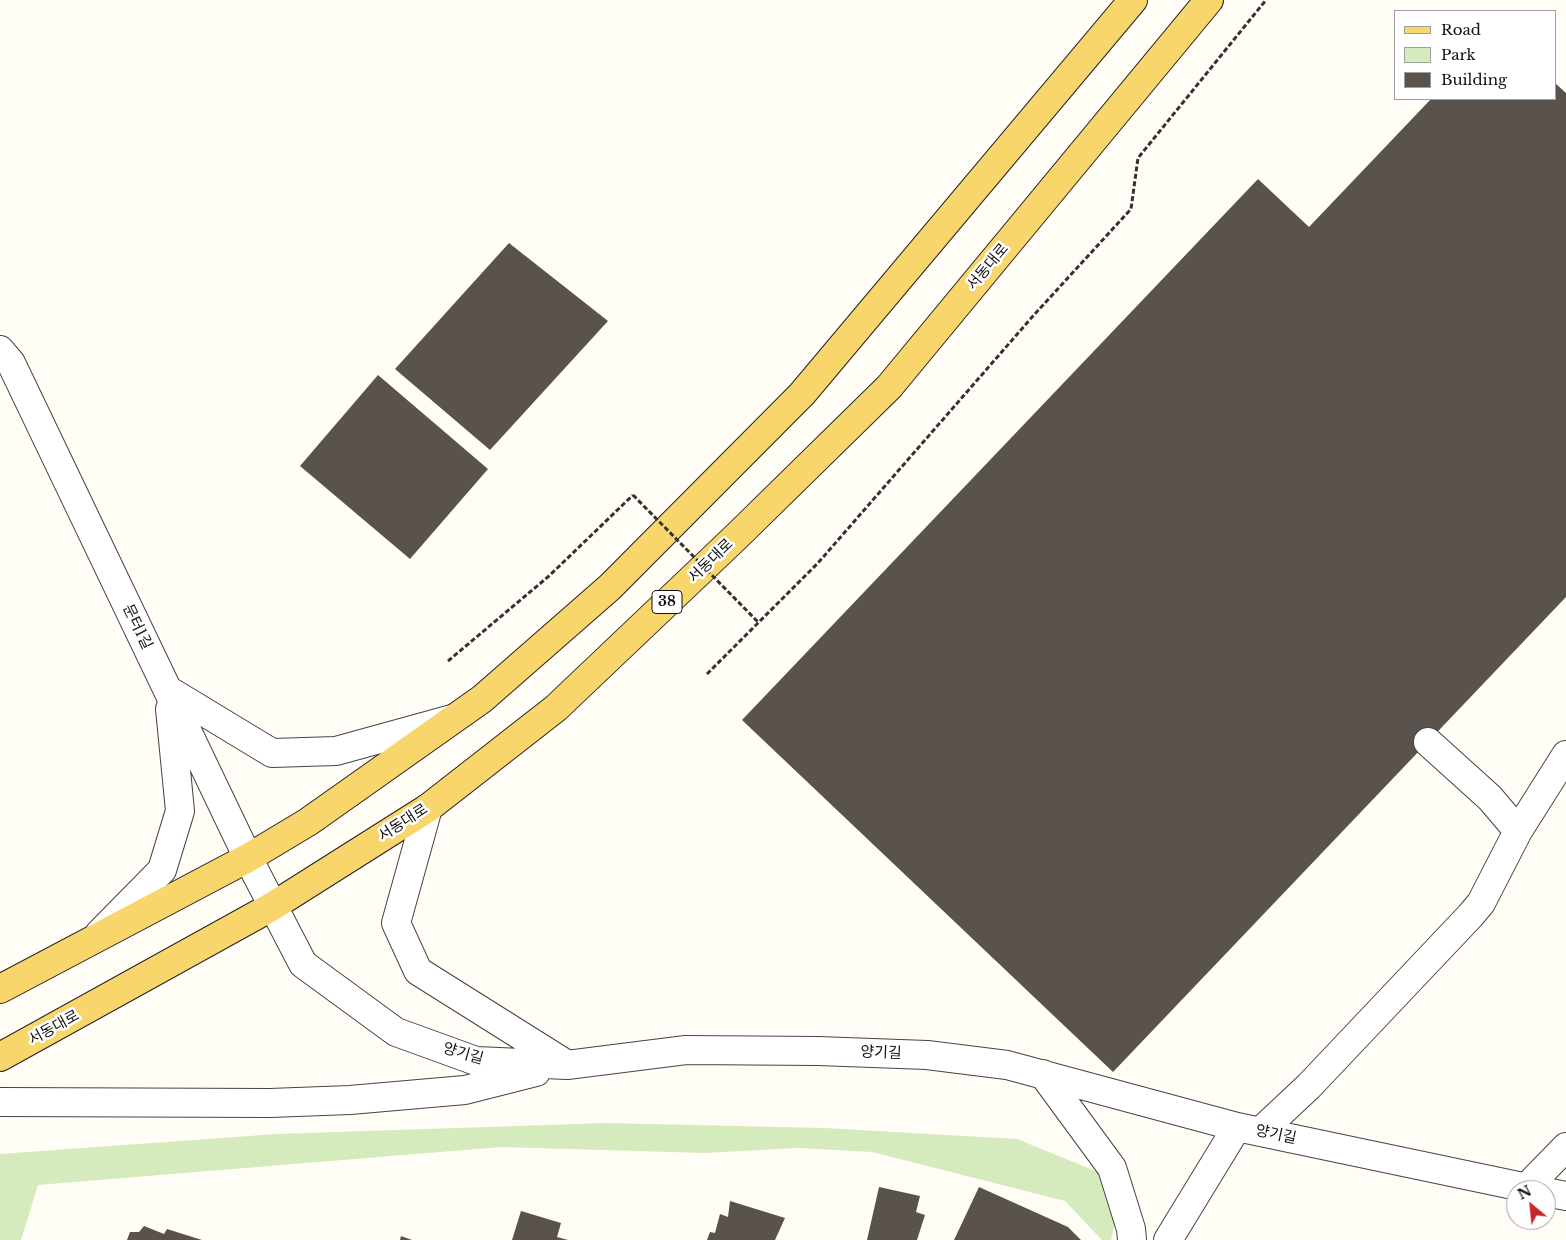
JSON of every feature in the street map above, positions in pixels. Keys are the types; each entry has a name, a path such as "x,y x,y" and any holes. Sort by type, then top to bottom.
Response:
{"main road":[{"path":"0,989 248,858 308,822 482,699 610,587 802,394 1132,0"},
{"name":"서동대로","path":"0,1057 273,906 428,808 556,708 737,536 889,387 1209,0"}],"street":[{"name":"문터1길","path":"0,350 11,363 248,858 273,906"},
{"path":"168,690 272,753 336,751 456,718"},
{"path":"93,940 162,870 180,811 168,690"},
{"path":"1428,742 1490,798 1518,831"},
{"path":"1168,1240 1248,1130 1309,1086 1481,903 1518,831 1566,755"},
{"path":"428,808 396,923 418,971 567,1064"},
{"name":"양기길","path":"273,906 303,964 396,1032 476,1061 567,1064 686,1050 818,1051 927,1055 1007,1065 1248,1130 1506,1184"},
{"path":"0,1102 270,1102 350,1100 465,1090 567,1064"},
{"path":"1042,1074 1112,1168 1131,1229 1132,1240"},
{"path":"1543,1180 1566,1147"}],"path":[{"path":"706,674 818,564 1033,316 1131,209 1138,158 1266,0"},
{"path":"448,661 549,576 633,495 758,622"}],"green space":[{"path":"606,1123 825,1128 1017,1139 1098,1172 1118,1211 1111,1240 1102,1240 1065,1201 872,1152 799,1148 704,1153 501,1147 38,1185 21,1240 0,1240 0,1154 277,1134"}],"building":[{"path":"1556,84 1566,93 1566,597 1113,1072 742,720 1258,179 1309,227 1430,100 1556,100"},
{"path":"509,243 608,321 490,450 395,369"},
{"path":"378,375 488,469 410,559 300,466"},
{"path":"879,1187 920,1196 916,1212 925,1215 917,1240 867,1240"},
{"path":"979,1187 1068,1227 1081,1240 954,1240"},
{"path":"730,1201 785,1218 775,1240 707,1240 710,1232 715,1233 720,1214 728,1217"},
{"path":"521,1211 561,1223 557,1237 568,1240 512,1240"},
{"path":"144,1226 164,1234 167,1229 202,1240 127,1240 130,1232 139,1232"},
{"path":"401,1236 412,1240 400,1240"}]}
